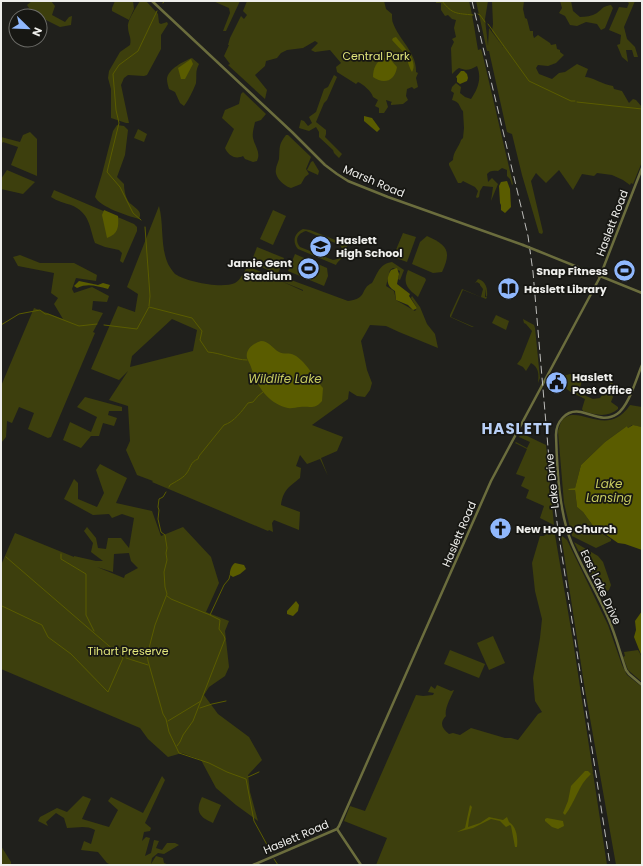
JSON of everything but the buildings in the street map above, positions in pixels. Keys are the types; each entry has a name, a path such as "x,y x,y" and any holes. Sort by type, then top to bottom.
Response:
{"street":[{"name":"Marsh Road","path":"152,1 292,132 325,165 348,181 388,197 523,245 642,293"},
{"name":"Haslett Road","path":"253,865 337,829 342,822 489,486 600,276 642,168"},
{"name":"Lake Drive","path":"569,537 561,496 556,443 556,430 558,424 564,416 574,412 581,412 604,418 612,417 619,413 626,405 642,365"},
{"name":"East Lake Drive","path":"569,537 610,621 626,670 642,685"},
{"path":"337,829 361,865"}],"green space":[{"path":"32,1 51,1 55,6 52,15 65,22 72,16 71,25 60,27 48,21 48,8 29,8 27,5"},
{"path":"115,1 133,1 134,9 129,20 112,11"},
{"path":"140,1 146,1 158,14 159,23 161,24 167,22 168,24 161,35 161,49 147,75 128,75 124,78 121,85 129,123 126,123 111,118 111,89 108,78 109,71 120,52 130,45 131,40 128,24"},
{"path":"213,1 240,1 226,31 223,31 230,13 229,8"},
{"name":"Central Park","path":"247,1 384,1 386,9 392,14 392,21 396,29 414,59 416,72 418,73 416,78 418,87 414,89 412,87 407,89 406,96 408,100 403,104 391,105 392,102 386,100 388,107 384,113 379,113 379,108 375,106 378,100 373,97 367,88 358,82 356,84 337,72 336,67 341,63 330,50 315,52 311,50 318,43 315,41 303,48 287,50 281,53 277,58 266,61 265,66 255,75 267,90 265,99 228,65 230,64 224,56 229,45 230,38 241,16 244,19 247,15 243,11"},
{"path":"436,1 469,1 478,50 481,49 482,52 513,184 512,185 507,176 507,170 502,168 498,171 489,172 487,174 488,182 492,178 498,184 491,201 493,187 483,186 479,197 477,198 478,191 475,187 463,181 458,183 449,165 449,163 453,160 455,152 463,138 464,128 463,111 457,102 452,100 454,93 451,91 452,87 456,83 461,87 460,93 471,99 476,91 479,75 477,66 468,70 459,68 452,74 451,48 454,42 452,39 456,37 454,28 456,20 452,19 448,15 445,16 441,10 441,3 436,3"},
{"path":"476,1 488,1 485,19 488,46 489,28 503,47 492,31 492,1 524,1 523,9 525,18 527,19 530,31 533,31 534,38 538,35 551,45 556,44 557,49 564,55 556,63 548,66 538,65 536,68 539,74 552,79 559,73 565,72 577,64 588,69 585,77 613,86 614,89 622,91 629,103 633,99 636,100 642,107 642,162 633,184 631,183 630,185 612,175 597,173 594,176 582,174 573,190 559,170 546,183 536,173 531,181 543,232 542,234 539,233 512,134 507,132"},
{"path":"560,1 571,1 573,11 580,17 593,15 604,7 611,5 613,8 605,28 601,30 597,24 586,22 577,26 570,25 565,16 559,13 562,8"},
{"path":"626,1 635,1 624,27 627,39 635,47 638,57 634,57 632,50 626,50 628,62 622,57 617,45 620,44 621,35 609,30 619,7 627,8 629,3"},
{"path":"192,58 199,64 196,83 184,106 180,103 175,92 169,89 167,79 168,75 173,69"},
{"path":"334,75 337,77 316,122 326,130 325,137 342,154 339,158 319,137 319,132 316,127 309,131 299,128 301,120 308,126 312,123 309,117 316,112 324,89 328,87"},
{"path":"243,92 266,114 261,120 255,122 253,136 258,158 257,161 253,162 245,159 243,156 232,156 225,148 234,129 222,118 225,110 239,104 241,94"},
{"path":"117,125 124,126 128,130 125,155 117,177 124,184 128,201 139,211 139,219 108,208 95,197 113,131"},
{"path":"138,129 147,134 144,142 134,138"},
{"path":"30,132 37,139 37,176 11,165 18,147 3,142 1,145 1,137 20,142 23,135"},
{"path":"286,135 288,135 311,157 306,169 309,174 305,177 301,184 291,188 280,181 276,172 281,144"},
{"path":"313,161 319,171 318,175 307,170"},
{"path":"7,170 35,182 23,194 1,189 1,179"},
{"path":"54,190 134,224 137,227 137,231 123,263 120,261 122,253 119,250 95,243 88,221 82,212 71,205 51,197"},
{"path":"159,206 164,250 168,264 175,274 196,282 213,285 229,285 237,282 241,278 248,266 281,281 283,277 348,301 354,300 361,296 368,285 372,283 382,267 392,262 404,270 400,280 398,279 400,271 393,268 390,270 386,286 394,291 396,300 415,311 417,308 411,298 412,296 420,307 427,324 435,334 438,348 386,326 370,325 361,341 367,370 372,383 370,390 365,397 357,396 349,391 348,399 312,425 343,437 337,451 321,458 328,476 320,459 307,464 300,455 296,466 301,468 300,478 285,492 281,505 300,512 299,530 274,520 272,523 273,532 137,475 126,450 130,441 128,406 109,400 128,371 119,380 91,369 118,306 135,312 138,294 127,287","holes":["281,281 303,290 303,291","172,319 197,330 193,351 130,367 132,356"]},
{"path":"273,210 286,216 273,245 260,239"},
{"path":"303,229 310,230 348,245 344,248 344,256 336,265 298,249 295,243 295,238","holes":["306,231 340,245 342,248 342,255 333,260 300,247 297,239 299,235"]},
{"path":"403,233 416,237 407,262 393,257"},
{"path":"427,236 439,242 446,250 447,259 442,272 433,273 412,264 420,242"},
{"path":"257,247 284,258 278,274 251,263"},
{"name":"Jamie Gent Stadium","path":"295,254 327,268 328,276 324,286 288,271"},
{"path":"20,255 40,263 74,263 97,275 96,281 76,278 72,289 74,293 92,287 109,296 107,302 93,301 92,310 103,313 93,332 95,333 51,437 48,438 28,429 34,413 19,407 12,423 7,421 6,437 1,443 1,386 34,308 63,319 54,304 58,298 51,293 54,273 18,266 13,257"},
{"path":"408,270 425,278 426,280 418,297 407,286 406,275"},
{"path":"478,279 483,282 487,288 487,297 486,299 463,290 451,317 474,327 472,327 450,317 450,315 462,289 481,297 483,289 480,284 477,282 475,283"},
{"path":"496,315 509,321 506,330 492,323"},
{"path":"523,319 534,325 535,328 540,378 538,383 538,372 534,365 531,363 526,371 523,367 517,364 521,359 532,331 524,323"},
{"path":"570,374 577,375 582,380 579,393 593,399 600,398 611,382 613,384 611,393 613,397 611,402 618,407 618,409 606,415 583,411 582,409 585,399 572,393 564,385 563,376"},
{"path":"85,397 122,407 122,411 109,411 108,415 117,418 114,426 103,423 99,436 91,436 81,448 63,440 70,422 91,432 97,417 77,407"},
{"path":"630,405 642,407 642,427 632,425 628,428 627,426 605,442 581,465 575,488 569,490 575,490 577,507 583,512 596,530 611,539 611,541 596,548 572,536 564,503 558,431 561,422 567,416 575,415 592,419 611,420 621,415"},
{"path":"521,433 546,445 554,525 540,518 544,506 526,498 529,490 521,486 525,477 516,474 527,449 515,443 516,442 527,448 530,442 519,437"},
{"name":"Tihart Preserve","path":"100,464 127,478 116,503 152,511 161,536 183,527 211,557 219,583 206,612 229,621 225,631 229,667 225,676 209,687 204,695 218,714 249,737 262,760 248,775 250,792 258,821 216,788 201,760 182,753 168,757 148,739 140,728 1,669 1,565 15,533 74,557 96,561 103,561 91,552 93,543 84,531 87,527 96,538 98,548 106,549 108,538 121,538 129,548 134,518 122,514 112,518 109,514 93,515 64,499 74,479 78,483 78,499 97,507 104,493 96,470","holes":["129,553 131,561 138,568 125,575 124,578 97,567 113,572 114,554"]},
{"path":"548,525 554,529 573,641 607,865 376,865 387,838 344,821 350,806 365,811 416,695 433,695 434,693 428,692 431,686 435,689 437,685 451,691 454,690 447,707 446,716 442,723 443,728 449,734 453,733 460,735 471,728 505,738 518,740 538,714 542,712 535,701 533,678 542,619 535,591 532,563 540,536 545,536 544,535"},
{"path":"561,535 567,540 608,625 627,675 642,687 642,865 616,865 585,690"},
{"path":"574,542 598,556 603,562 611,585 609,590 601,596"},
{"path":"493,636 505,663 489,670 477,643"},
{"path":"450,650 485,664 479,678 444,664"},
{"path":"638,650 642,657 642,682 628,670 623,657 625,656 624,652"},
{"path":"162,776 165,780 145,823 151,828 150,831 144,832 142,841 146,837 150,838 145,856 151,853 154,840 159,841 156,848 162,850 167,843 175,843 179,845 164,854 158,853 152,858 151,864 156,856 163,858 164,863 169,865 111,865 107,863 98,852 81,850 84,841 91,844 95,830 85,827 67,828 64,818 56,813 46,822 48,826 38,821 40,817 57,808 67,812 83,796 91,799 82,819 109,827 118,810 108,801 111,797 143,813"},
{"path":"202,797 221,805 213,823 204,818 200,813 199,806"},
{"path":"1,846 11,862 11,865 1,865"}],"water":[{"path":"396,37 412,58 414,68 412,72 404,53 392,40"},
{"path":"384,58 389,58 397,67 394,76 388,80 381,81 373,77 376,66 379,61"},
{"path":"191,59 193,64 185,79 181,79 178,68"},
{"path":"461,71 464,71 467,74 468,78 467,81 460,84 457,82 456,77"},
{"path":"364,116 372,118 380,129 377,132 364,121"},
{"path":"507,181 510,189 511,207 505,213 501,210 499,186 501,182"},
{"path":"104,210 118,216 116,232 107,238 102,215"},
{"path":"397,268 399,274 397,284 410,294 409,296 417,308 416,309 413,310 408,305 396,300 395,291 388,284 389,273 391,270"},
{"path":"79,281 98,285 103,283 110,285 108,289 88,285 77,288 74,286"},
{"name":"Wildlife Lake","path":"261,341 268,343 281,353 292,354 298,357 310,370 323,388 322,401 317,406 288,408 274,402 264,393 253,374 247,358 247,352 249,349"},
{"name":"Lake Lansing","path":"633,425 642,427 642,550 618,543 596,530 583,512 577,507 575,490 568,489 575,488 581,465 605,442 627,426 628,428"},
{"path":"235,563 244,565 246,569 233,577 230,575 230,572"},
{"path":"296,601 299,605 298,611 293,616 287,614 287,611"},
{"path":"642,611 642,657 634,637 636,630 635,621"},
{"path":"585,771 588,771 591,774 583,783 565,815 563,813 568,801 571,786"},
{"path":"470,805 472,807 468,827 480,823 489,817 503,820 507,817 515,830 517,847 515,847 511,826 506,827 500,821 491,819 473,828 457,832 465,828"},
{"path":"547,818 563,821 564,826 558,829 552,827 545,821"}],"waterway":[{"path":"442,1 452,11 473,15"},
{"path":"141,220 133,213 120,187 107,172 119,123 116,110 113,74 119,65 138,51 157,11"},
{"path":"478,14 485,22"},
{"path":"488,24 529,81 571,101 575,101"},
{"path":"577,102 642,109"},
{"path":"145,227 150,296 149,306"},
{"path":"104,325 137,329 149,307 192,318 202,331 200,340 208,352 247,360"},
{"path":"1,325 19,314 40,310 45,314 79,326 97,324"},
{"path":"169,487 186,474 192,463 198,459 224,425 228,424 234,419 248,403 253,402 263,392"},
{"path":"148,652 155,625 167,594 164,572 167,560 167,548 165,535 161,532 158,519 159,499 163,497 166,492"},
{"path":"61,554 61,559 86,574 86,615 94,631"},
{"path":"2,606 42,625 48,637 71,654 108,692 123,658 6,557"},
{"path":"167,596 210,615 230,575"},
{"path":"177,746 193,721 225,639 219,629 220,620 210,615"},
{"path":"147,654 163,714 166,719 169,732 179,753 209,763 246,779 254,821 271,852"},
{"path":"126,658 148,665"},
{"path":"168,721 201,701"},
{"path":"200,708 226,701"},
{"path":"248,777 259,772"},
{"path":"274,859 278,865"}],"railway":[{"path":"472,1 528,236 533,272 549,459 558,530 610,865"}],"place":[{"name":"Haslett High School","path":"321,246"},
{"name":"Jamie Gent Stadium","path":"308,269"},
{"name":"Snap Fitness","path":"624,271"},
{"name":"Haslett Library","path":"508,289"},
{"name":"Haslett Post Office","path":"556,383"},
{"name":"New Hope Church","path":"500,529"}],"district":[{"name":"HASLETT","path":"517,429"}]}
